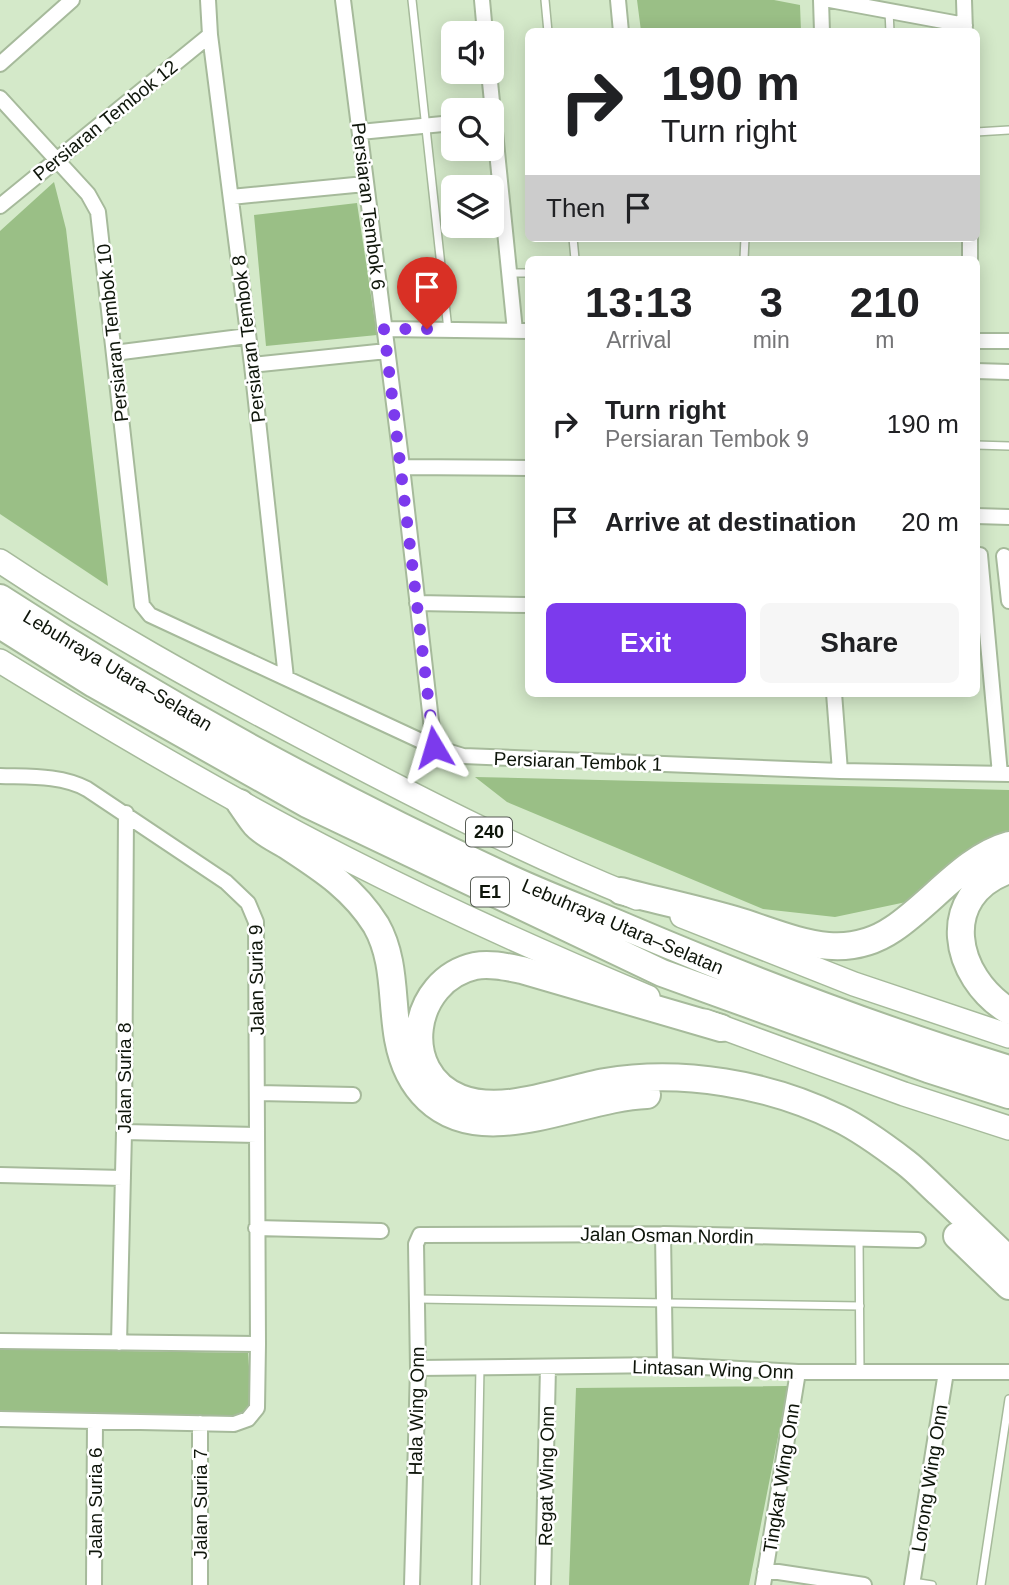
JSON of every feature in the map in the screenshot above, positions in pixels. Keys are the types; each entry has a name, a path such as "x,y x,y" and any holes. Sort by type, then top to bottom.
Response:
{"highway":[{"name":"Lebuhraya Utara–Selatan","path":"0,598 50,631 281,765 513,880 769,987 1009,1069"},
{"name":"Lebuhraya Utara–Selatan","path":"0,625 94,684 307,804 662,973 928,1069 1009,1095"},
{"path":"240,803 256,826 337,879 352,892 372,919 390,960 398,1039 403,1060 417,1087 436,1106 472,1122 492,1123 639,1095 680,1094 730,1099 775,1111 818,1127 885,1167 1009,1286"},
{"path":"621,891 734,920 809,945 847,946 867,942 895,928 978,859 1009,845"},
{"path":"1009,870 982,886 970,902 962,920 960,934 966,965 973,977 1009,1011"},
{"path":"721,1028 498,965 475,966 454,974 438,987 425,1005 419,1026 420,1048 427,1068 440,1085 457,1097 477,1103 500,1105 607,1082 652,1077 741,1086 793,1100 839,1118 907,1163 1009,1260"}],"main road":[{"name":"240","path":"0,561 68,607 216,692 402,790 518,846 621,891 854,984 1009,1035"},
{"path":"0,661 240,803 346,859 498,931 721,1028 904,1094 1009,1128"}],"street":[{"path":"0,64 72,0"},
{"name":"Persiaran Tembok 8","path":"208,0 286,678"},
{"name":"Persiaran Tembok 6","path":"343,0 434,747"},
{"path":"482,0 484,21"},
{"path":"618,0 621,28"},
{"path":"821,0 822,28"},
{"path":"831,0 853,2 965,28 964,0"},
{"name":"Persiaran Tembok 12","path":"0,206 210,35"},
{"name":"Persiaran Tembok 10","path":"0,98 93,201 98,212 142,605"},
{"path":"359,132 441,124"},
{"path":"384,329 522,331 509,273 497,161"},
{"path":"231,197 365,184"},
{"path":"114,353 248,336"},
{"path":"980,341 1009,341"},
{"path":"252,365 387,351"},
{"path":"980,371 1009,372"},
{"path":"402,467 525,468"},
{"path":"980,516 1009,517"},
{"path":"980,555 1006,556 1009,601"},
{"path":"980,572 1004,774"},
{"path":"416,603 525,605"},
{"name":"Persiaran Tembok 1","path":"142,605 150,615 434,747 463,756 840,771 1004,774"},
{"path":"834,697 840,771"},
{"name":"Jalan Suria 9","path":"0,776 68,781 87,789 226,882 253,911 256,922 258,1093 257,1408 248,1419 234,1424 0,1419"},
{"name":"Jalan Suria 8","path":"120,1343 126,813"},
{"path":"258,1093 353,1095"},
{"path":"124,1132 257,1135"},
{"path":"0,1175 122,1178"},
{"path":"256,1228 381,1231"},
{"name":"Jalan Osman Nordin","path":"418,1237 424,1234 663,1234 918,1240"},
{"path":"663,1234 665,1365"},
{"name":"Hala Wing Onn","path":"412,1585 418,1368 418,1237"},
{"path":"0,1342 258,1344"},
{"name":"Lintasan Wing Onn","path":"418,1368 665,1365 798,1372 1009,1372"},
{"name":"Regat Wing Onn","path":"543,1585 548,1367"},
{"name":"Lorong Wing Onn","path":"912,1583 946,1371"},
{"name":"Tingkat Wing Onn","path":"763,1585 798,1372"},
{"name":"Jalan Suria 6","path":"94,1585 95,1421"},
{"name":"Jalan Suria 7","path":"200,1423 200,1585"},
{"path":"765,1570 864,1585"}],"lane":[{"path":"412,0 449,330"},
{"path":"545,0 548,28"},
{"path":"889,11 890,28"},
{"path":"980,132 1009,130"},
{"path":"509,273 525,273"},
{"path":"980,445 1009,446"},
{"path":"859,1239 860,1370"},
{"path":"418,1299 860,1306"},
{"path":"476,1585 480,1367"},
{"path":"981,1585 1009,1399"},
{"path":"912,1583 932,1585"}],"green space":[{"path":"637,0 774,0 800,5 801,28 641,28"},
{"path":"54,182 66,229 108,586 0,514 0,231"},
{"path":"357,203 377,335 266,346 254,215"},
{"path":"475,777 1009,790 1009,835 972,846 911,901 835,917 763,909 507,802"},
{"path":"0,1349 248,1353 252,1408 241,1418 0,1416"},
{"path":"788,1386 749,1585 569,1585 576,1388"}],"route":[{"path":"427,329 384,329 434,747"}]}
